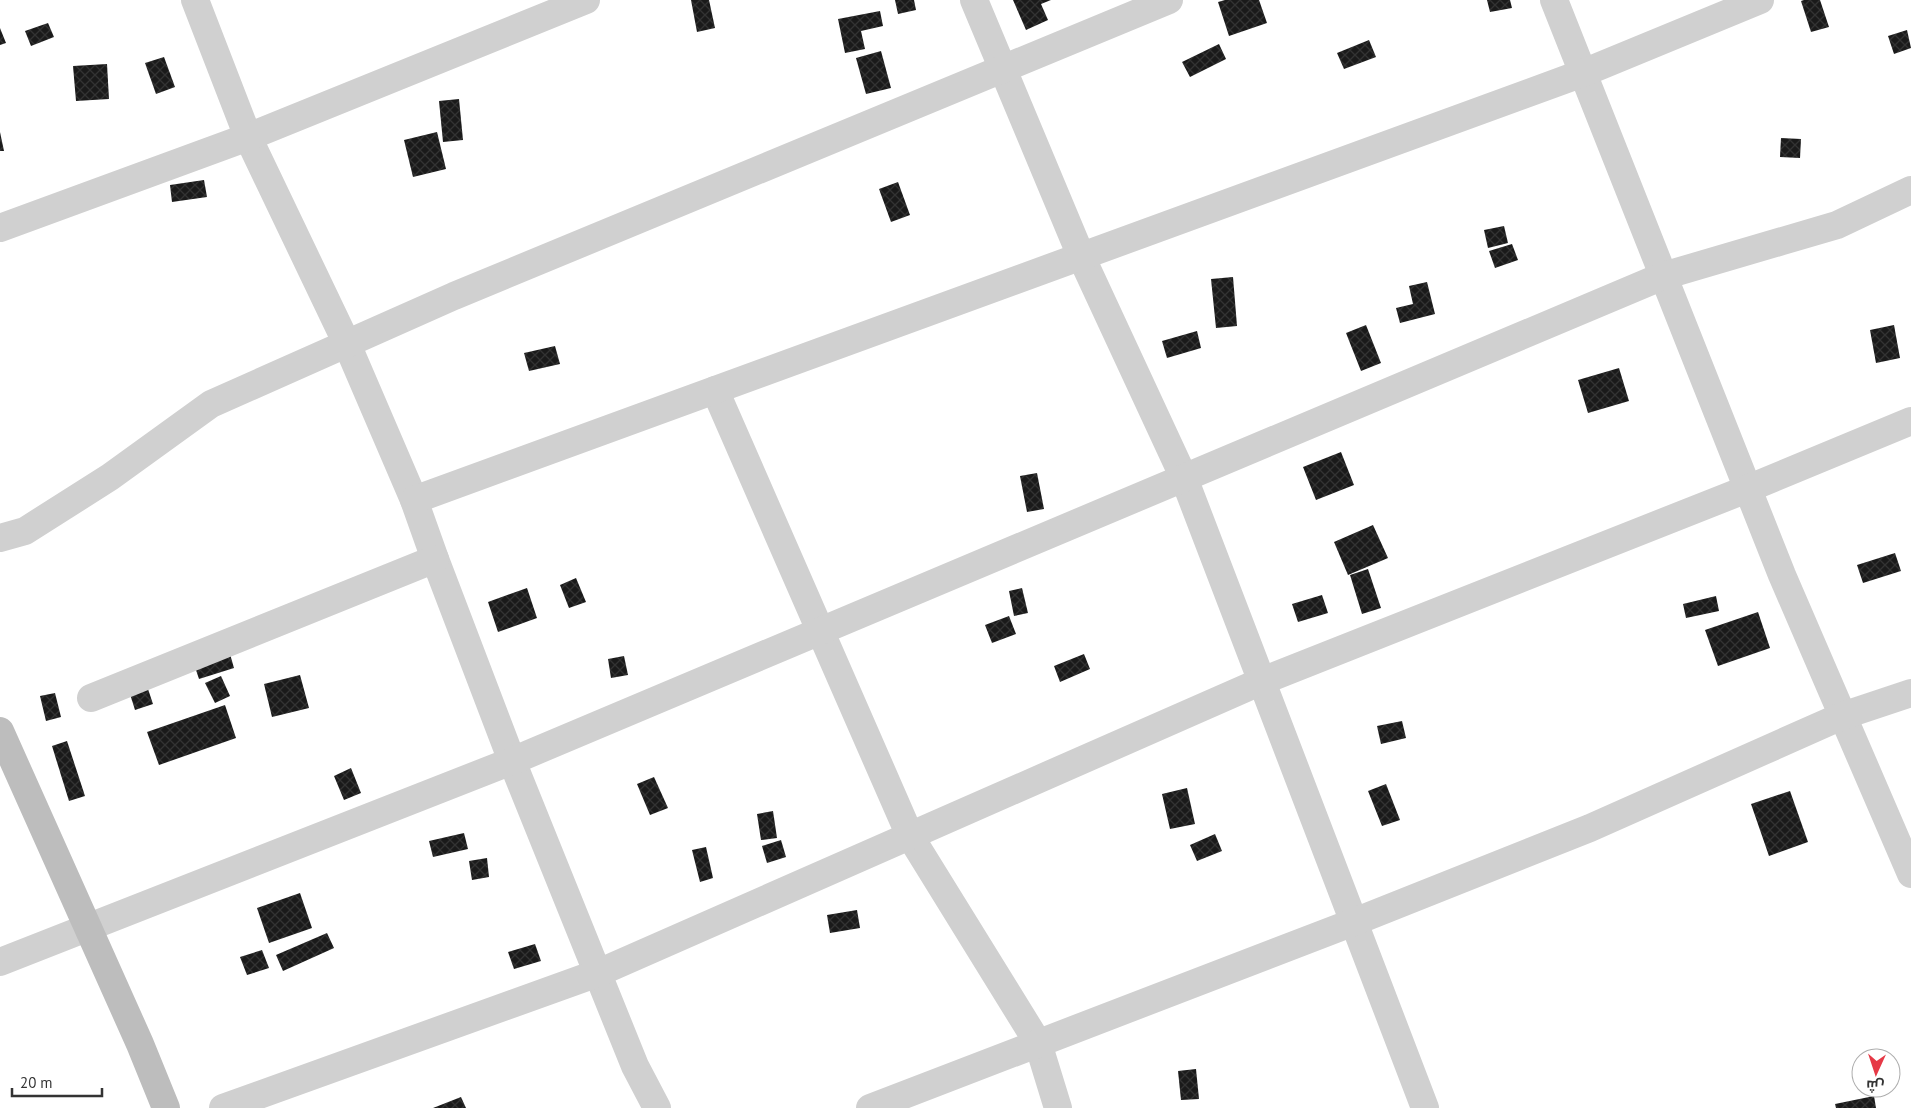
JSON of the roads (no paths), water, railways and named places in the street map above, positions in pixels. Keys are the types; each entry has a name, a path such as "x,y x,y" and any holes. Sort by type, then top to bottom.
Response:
{"street":[{"path":"195,0 248,137 347,344 414,500 512,761 635,1066 657,1108"},
{"path":"974,0 1081,256 1184,478 1425,1108"},
{"path":"0,538 25,531 76,499 110,477 211,404 463,293 1169,0"},
{"path":"1554,0 1782,575 1911,874"},
{"path":"414,500 1583,74 1760,0"},
{"path":"0,228 248,137 583,1"},
{"path":"0,962 512,761 1663,276 1837,225 1911,190"},
{"path":"716,390 910,836 1038,1043 1058,1108"},
{"path":"223,1108 598,973 1262,681 1747,489 1911,421"},
{"path":"91,698 435,559"},
{"path":"870,1108 1354,922 1590,828 1842,716 1911,693"},
{"path":"0,731 140,1044 166,1108"}]}
